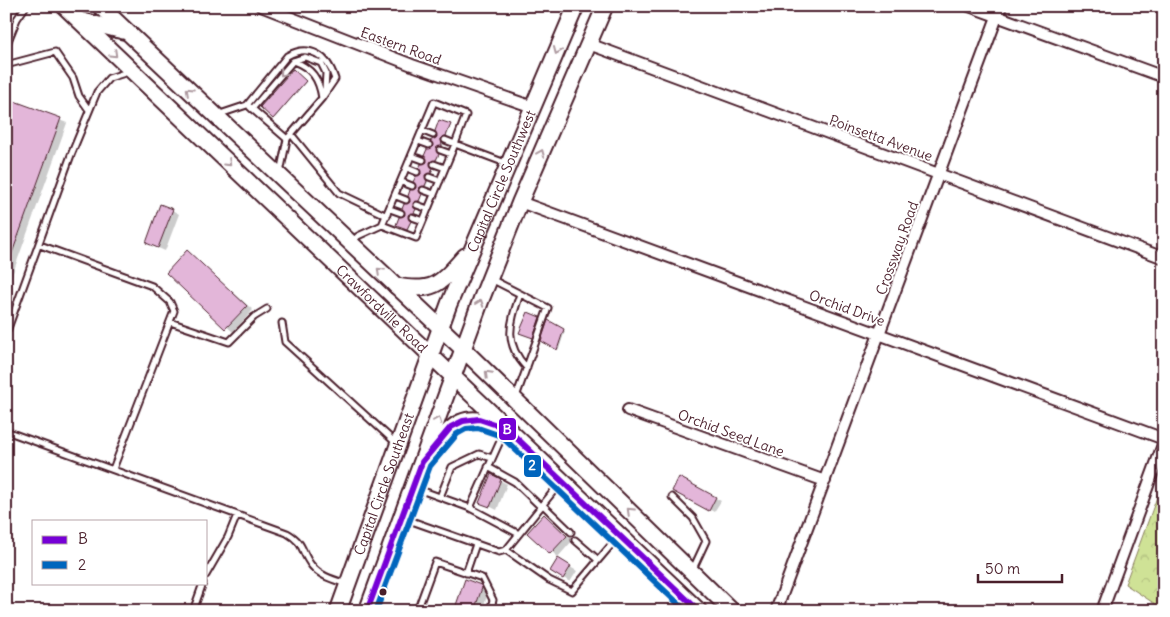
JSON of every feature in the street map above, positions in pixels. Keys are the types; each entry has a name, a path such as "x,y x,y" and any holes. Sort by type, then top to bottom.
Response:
{"main road":[{"name":"Crawfordville Road","path":"64,6 80,13 131,71 699,611"},
{"name":"Crawfordville Road","path":"100,6 463,349 732,611"},
{"name":"Capital Circle Southwest","path":"431,357 474,245 576,6"},
{"name":"Capital Circle Southwest","path":"463,349 520,202 606,6"},
{"path":"80,13 99,23 128,33"},
{"path":"396,286 420,289 436,285 444,279 474,245"},
{"name":"Capital Circle Southeast","path":"367,611 463,349"},
{"name":"Capital Circle Southeast","path":"338,611 431,357"},
{"path":"422,462 451,428 463,421 479,419 506,428"}],"street":[{"name":"Eastern Road","path":"261,6 412,65 533,107"},
{"path":"969,6 1164,77"},
{"name":"Crossway Road","path":"776,611 1001,6"},
{"name":"Poinsetta Avenue","path":"588,44 1164,258"},
{"name":"Orchid Drive","path":"520,202 880,334 1164,441"},
{"name":"Orchid Seed Lane","path":"628,410 825,481"},
{"path":"1102,611 1164,441"}],"lane":[{"path":"6,46 17,19 26,6"},
{"path":"250,107 287,56 296,51 315,52 322,55 332,67 335,80 287,139 279,175"},
{"path":"6,65 55,52 73,78 79,96 89,110"},
{"path":"215,116 250,107 293,61 305,57 321,63 326,73 327,84 322,98"},
{"path":"293,61 302,64 315,75 319,82 322,98"},
{"path":"6,334 97,92 109,78 131,71"},
{"path":"351,243 358,236 382,225 402,182 434,102 466,115 416,238 382,225"},
{"path":"250,107 287,139"},
{"path":"422,131 433,135"},
{"path":"291,134 339,193 387,216"},
{"path":"444,140 508,164"},
{"path":"418,141 429,145"},
{"path":"440,150 451,154"},
{"path":"412,156 423,160"},
{"path":"434,164 445,168"},
{"path":"407,168 418,172"},
{"path":"429,177 440,181"},
{"path":"402,182 412,186"},
{"path":"423,190 434,194"},
{"path":"396,196 406,200"},
{"path":"417,205 428,209"},
{"path":"390,209 401,213"},
{"path":"412,217 423,221"},
{"path":"40,245 152,286 170,302 174,311 136,405 113,469"},
{"path":"489,279 548,308 515,400"},
{"path":"520,294 511,319 510,340 516,357 527,368"},
{"path":"170,322 229,342 254,317 267,309"},
{"path":"282,323 285,342 399,446"},
{"path":"470,508 506,428"},
{"path":"6,431 296,538 303,546 311,565 320,574 348,584"},
{"path":"440,497 452,467 479,454 492,458"},
{"path":"488,467 515,482 571,532"},
{"path":"401,518 499,552 506,550 562,482"},
{"path":"413,487 470,508 519,534"},
{"path":"672,497 693,518 706,541 692,571"},
{"path":"208,572 228,537 237,515"},
{"path":"506,550 549,580 572,591 593,569 597,559 619,536"},
{"path":"575,540 597,559"},
{"path":"466,573 476,544"},
{"path":"425,611 417,609 434,562 482,578 493,600 490,611"},
{"path":"193,611 203,584"}],"green space":[{"path":"1164,478 1164,610 1125,584"}],"building":[{"path":"293,69 306,81 273,119 260,107"},
{"path":"6,98 61,118 7,267 6,267"},
{"path":"439,120 451,124 446,136 441,138 442,146 436,148 439,154 436,160 430,162 433,168 431,173 425,175 427,181 425,186 419,188 422,194 419,201 413,203 416,209 414,213 408,215 411,221 407,229 396,225 399,217 405,215 402,209 404,204 410,202 408,196 410,190 416,188 413,182 416,176 421,174 419,168 421,164 427,162 424,156 427,149 433,147 430,141 437,137 435,131"},
{"path":"160,204 173,209 158,248 146,243"},
{"path":"187,250 247,306 225,329 166,273"},
{"path":"528,312 540,317 533,338 519,333"},
{"path":"548,320 564,329 557,350 541,341"},
{"path":"491,474 501,479 490,507 479,503"},
{"path":"679,477 716,497 709,511 672,491"},
{"path":"544,514 567,536 550,554 527,533"},
{"path":"558,558 571,566 563,579 550,571"},
{"path":"465,579 481,585 482,588 474,611 454,611"}],"transit line":[{"name":"B","path":"367,611 422,462 451,427 463,421 479,419 506,428 699,611"},
{"name":"2","path":"376,611 430,466 457,434 466,429 478,428 501,436 686,611"}]}
